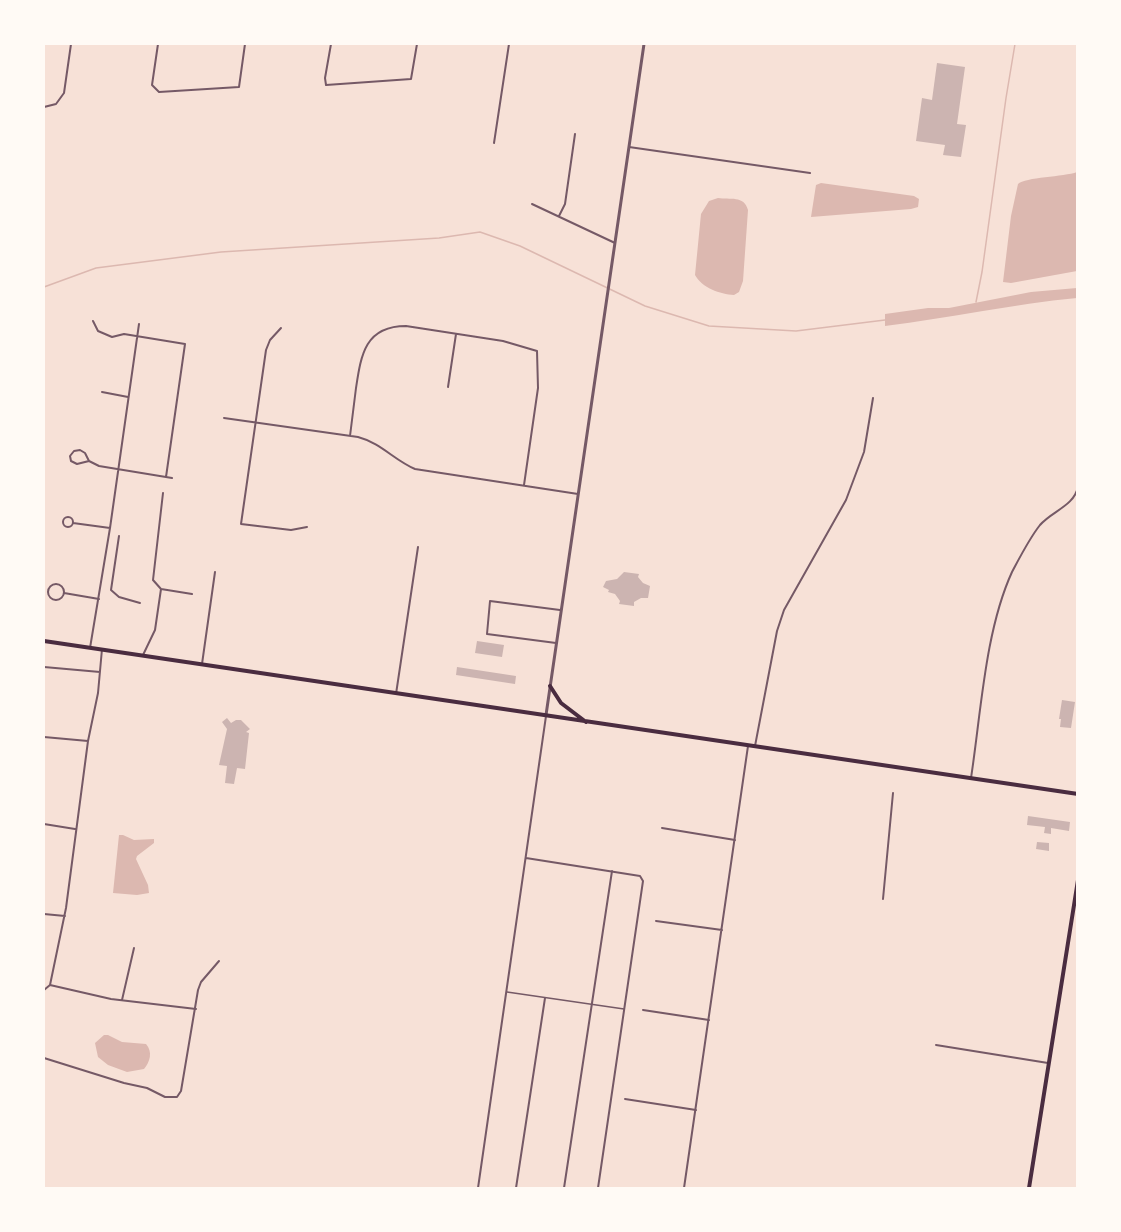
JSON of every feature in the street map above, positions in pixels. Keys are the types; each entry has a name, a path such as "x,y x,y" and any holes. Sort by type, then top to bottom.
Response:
{"main road":[{"path":"44,641 1077,794"},
{"path":"550,686 561,704 587,722"},
{"path":"1029,1188 1077,880"}],"street":[{"path":"44,107 56,104 64,93 71,44"},
{"path":"158,44 152,81 154,89 159,92 239,87 244,44"},
{"path":"331,44 324,78 326,85 411,79 417,44"},
{"path":"494,143 509,44"},
{"path":"478,1188 644,44"},
{"path":"559,217 565,204 575,134"},
{"path":"629,147 810,173"},
{"path":"532,204 615,243"},
{"path":"93,321 98,331 112,337 124,334 185,344 166,477"},
{"path":"90,648 110,528 139,324"},
{"path":"350,436 362,355 374,336 385,329 400,326 503,341 537,351 538,388 524,485"},
{"path":"280,328 270,340 266,350 241,524 291,530 308,526"},
{"path":"448,387 456,334"},
{"path":"102,392 128,397"},
{"path":"755,747 777,631 784,610 846,500 864,452 873,398"},
{"path":"224,418 350,436 376,443 401,462 415,469 578,494"},
{"path":"89,461 85,453 80,450 74,451 70,456 71,461 77,464 89,461 118,470 172,478"},
{"path":"971,778 992,636 1006,587 1035,533 1047,518 1074,498 1077,487"},
{"path":"163,493 153,580 161,589 192,594"},
{"path":"73,523 110,528"},
{"path":"119,536 112,592 122,598 140,603"},
{"path":"396,694 418,547"},
{"path":"202,664 215,572"},
{"path":"57,584 62,586 64,593 60,599 55,599 49,595 49,590 52,585 57,584"},
{"path":"143,656 155,630 161,589"},
{"path":"64,593 99,599"},
{"path":"556,643 487,634 489,601 561,610"},
{"path":"44,990 50,985 65,916 75,828 102,649"},
{"path":"44,667 100,672"},
{"path":"44,736 88,741"},
{"path":"684,1188 748,746"},
{"path":"883,899 893,792"},
{"path":"44,824 75,828"},
{"path":"662,828 735,840"},
{"path":"526,858 640,876 644,885 598,1188"},
{"path":"564,1188 612,871"},
{"path":"44,914 65,916"},
{"path":"656,921 722,930"},
{"path":"122,1001 134,948"},
{"path":"44,1058 147,1088 165,1097 172,1098 179,1095 201,982 219,961"},
{"path":"50,985 122,1001 196,1009"},
{"path":"516,1188 544,998"},
{"path":"643,1010 709,1020"},
{"path":"936,1045 1048,1063"},
{"path":"625,1099 696,1110"}],"lane":[{"path":"507,992 625,1009"}],"shaded area":[{"path":"1077,172 1077,271 1011,283 1003,282 1011,216 1018,184 1028,180"},
{"path":"821,183 914,196 919,199 918,207 811,217 816,185"},
{"path":"718,198 740,200 748,210 743,281 739,292 734,295 712,289 698,280 695,275 701,214 709,201"},
{"path":"1077,288 1077,298 885,326 885,314 928,308 949,308 1031,292"},
{"path":"119,835 134,840 154,839 154,843 136,859 148,885 149,893 137,895 113,893"},
{"path":"104,1035 122,1042 146,1044 150,1057 144,1069 127,1072 108,1065 98,1057 95,1043"}],"building":[{"path":"937,63 965,67 957,124 966,125 961,157 943,155 945,145 916,141 922,98 932,100"},
{"path":"624,572 639,574 638,577 643,583 650,586 648,598 641,598 634,602 634,606 619,604 620,601 615,594 603,587 606,581 617,579"},
{"path":"477,641 504,645 502,657 475,653"},
{"path":"457,667 516,676 515,684 456,675"},
{"path":"1062,700 1075,702 1071,728 1060,727"},
{"path":"227,718 231,723 241,720 250,729 246,732 249,733 245,769 237,768 234,784 225,783 227,766 219,765 227,729 222,722"},
{"path":"1028,816 1070,822 1069,831 1051,828 1051,834 1044,833 1045,827 1027,825"},
{"path":"1037,842 1049,843 1049,851 1036,849"}],"waterway":[{"path":"976,302 1015,44"},
{"path":"44,287 96,268 221,252 439,238 480,232 520,246 645,306 709,326 796,331 885,320"}]}
